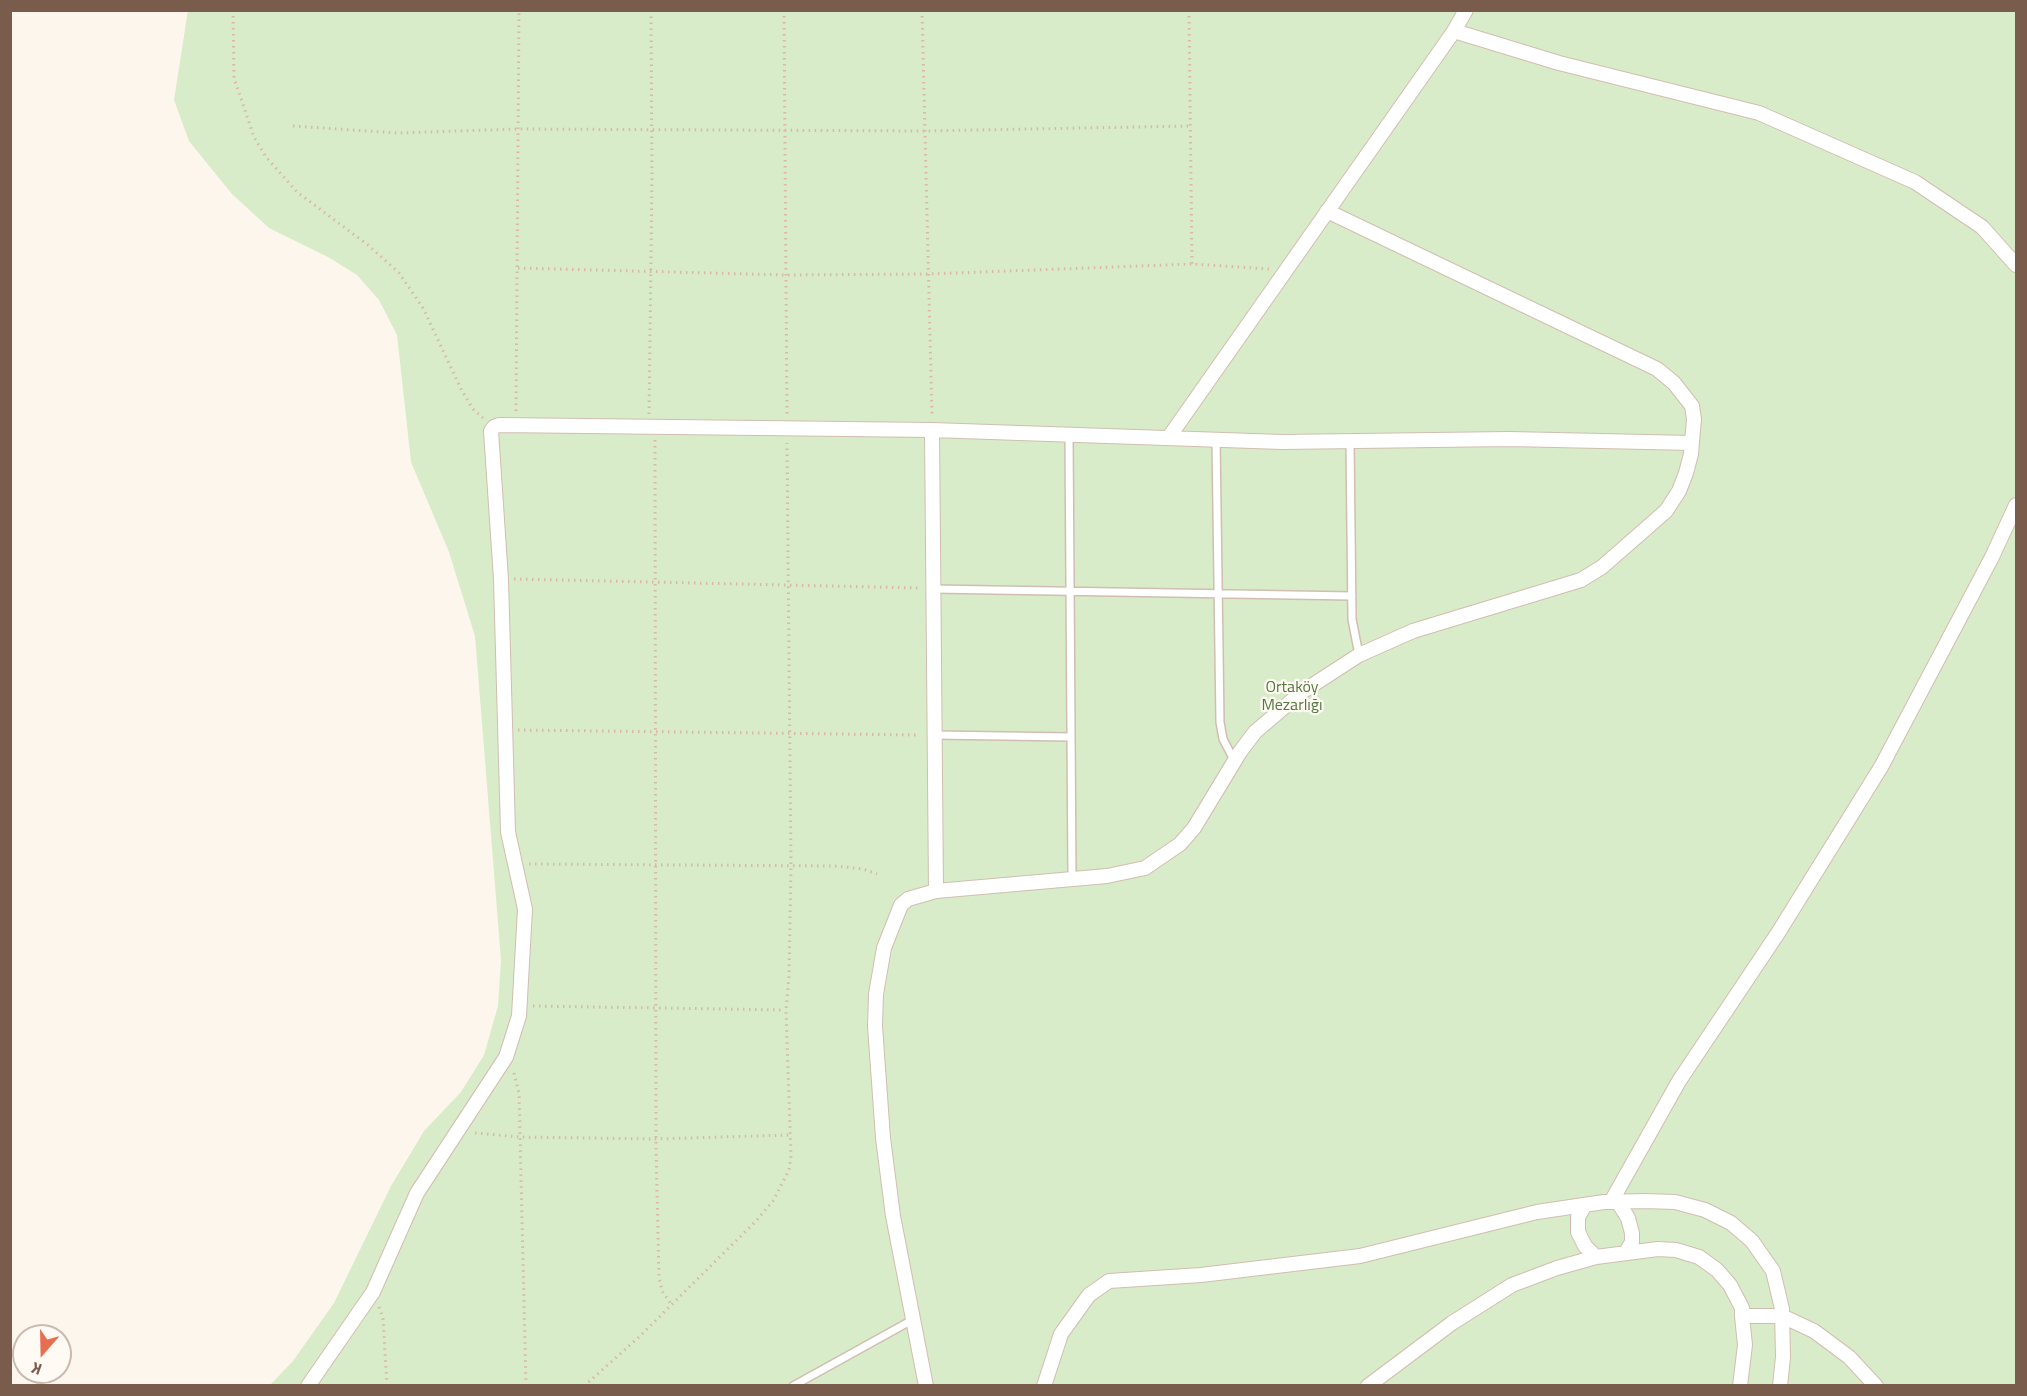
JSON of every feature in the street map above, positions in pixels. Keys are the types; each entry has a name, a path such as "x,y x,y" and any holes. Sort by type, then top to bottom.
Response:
{"street":[{"path":"1169,436 1454,31 1466,10"},
{"path":"1454,31 1559,63 1759,113 1915,182 1983,227 2016,265"},
{"path":"926,1386 893,1216 883,1138 874,1026 876,994 884,948 901,905 908,899 936,891 1127,873 1145,868 1165,856 1194,828 1234,761 1255,732 1276,711 1330,672 1359,655 1413,631 1581,580 1602,567 1666,511 1679,491 1691,454 1694,419 1692,406 1674,383 1657,369 1327,211"},
{"path":"308,1386 373,1292 417,1193 506,1057 513,1042 520,1005 525,909 508,832 501,579 491,431 494,427 516,425 932,430 1169,436 1282,442 1509,439 1692,443"},
{"path":"932,430 936,891"},
{"path":"1614,1202 1679,1081 1778,933 1881,767 1992,556 2016,505"},
{"path":"1614,1202 1628,1218 1632,1233 1632,1242 1626,1252"},
{"path":"1044,1386 1061,1334 1089,1294 1109,1281 1201,1275 1360,1256 1537,1212 1614,1202 1675,1202 1705,1210 1731,1223 1752,1241 1773,1271 1782,1316 1783,1357 1779,1386"},
{"path":"1585,1205 1578,1217 1578,1232 1585,1246 1596,1257"},
{"path":"1368,1386 1452,1323 1512,1285 1557,1268 1596,1257 1644,1250 1676,1250 1699,1257 1717,1270 1730,1285 1742,1308 1745,1345 1740,1386"},
{"path":"1742,1316 1782,1316 1814,1331 1849,1357 1876,1386"}],"lane":[{"path":"1070,435 1072,879"},
{"path":"1216,439 1220,722 1223,740 1234,761"},
{"path":"1350,441 1353,631 1359,655"},
{"path":"934,589 1352,596"},
{"path":"935,735 1071,737"},
{"path":"793,1386 914,1319"}],"path":[{"path":"233,10 234,78 254,137 266,157 297,192 368,245 399,273 423,308 473,409 494,427"},
{"path":"516,425 519,10"},
{"path":"651,10 656,1138 659,1277 662,1291 672,1304"},
{"path":"584,1386 672,1304 773,1201 789,1170 791,1156 786,1010 789,976 791,865 784,10"},
{"path":"921,10 932,430"},
{"path":"1189,10 1192,264"},
{"path":"293,126 397,133 519,129 924,131 1190,126"},
{"path":"518,268 786,275 928,274 1192,264 1285,271"},
{"path":"501,579 934,589"},
{"path":"504,730 935,735"},
{"path":"514,864 655,862 791,865 844,867 878,874"},
{"path":"520,1005 786,1010"},
{"path":"506,1057 519,1093 526,1386"},
{"path":"458,1132 520,1137 656,1138 789,1135"},
{"path":"373,1292 383,1318 387,1386"}],"green space":[{"name":"Ortaköy Mezarlığı","path":"188,10 2016,11 2016,1385 270,1385 293,1361 334,1303 391,1186 424,1131 461,1092 484,1055 498,1006 501,960 475,636 449,552 411,462 397,335 379,300 357,275 328,257 269,228 232,194 189,141 174,100"}]}
